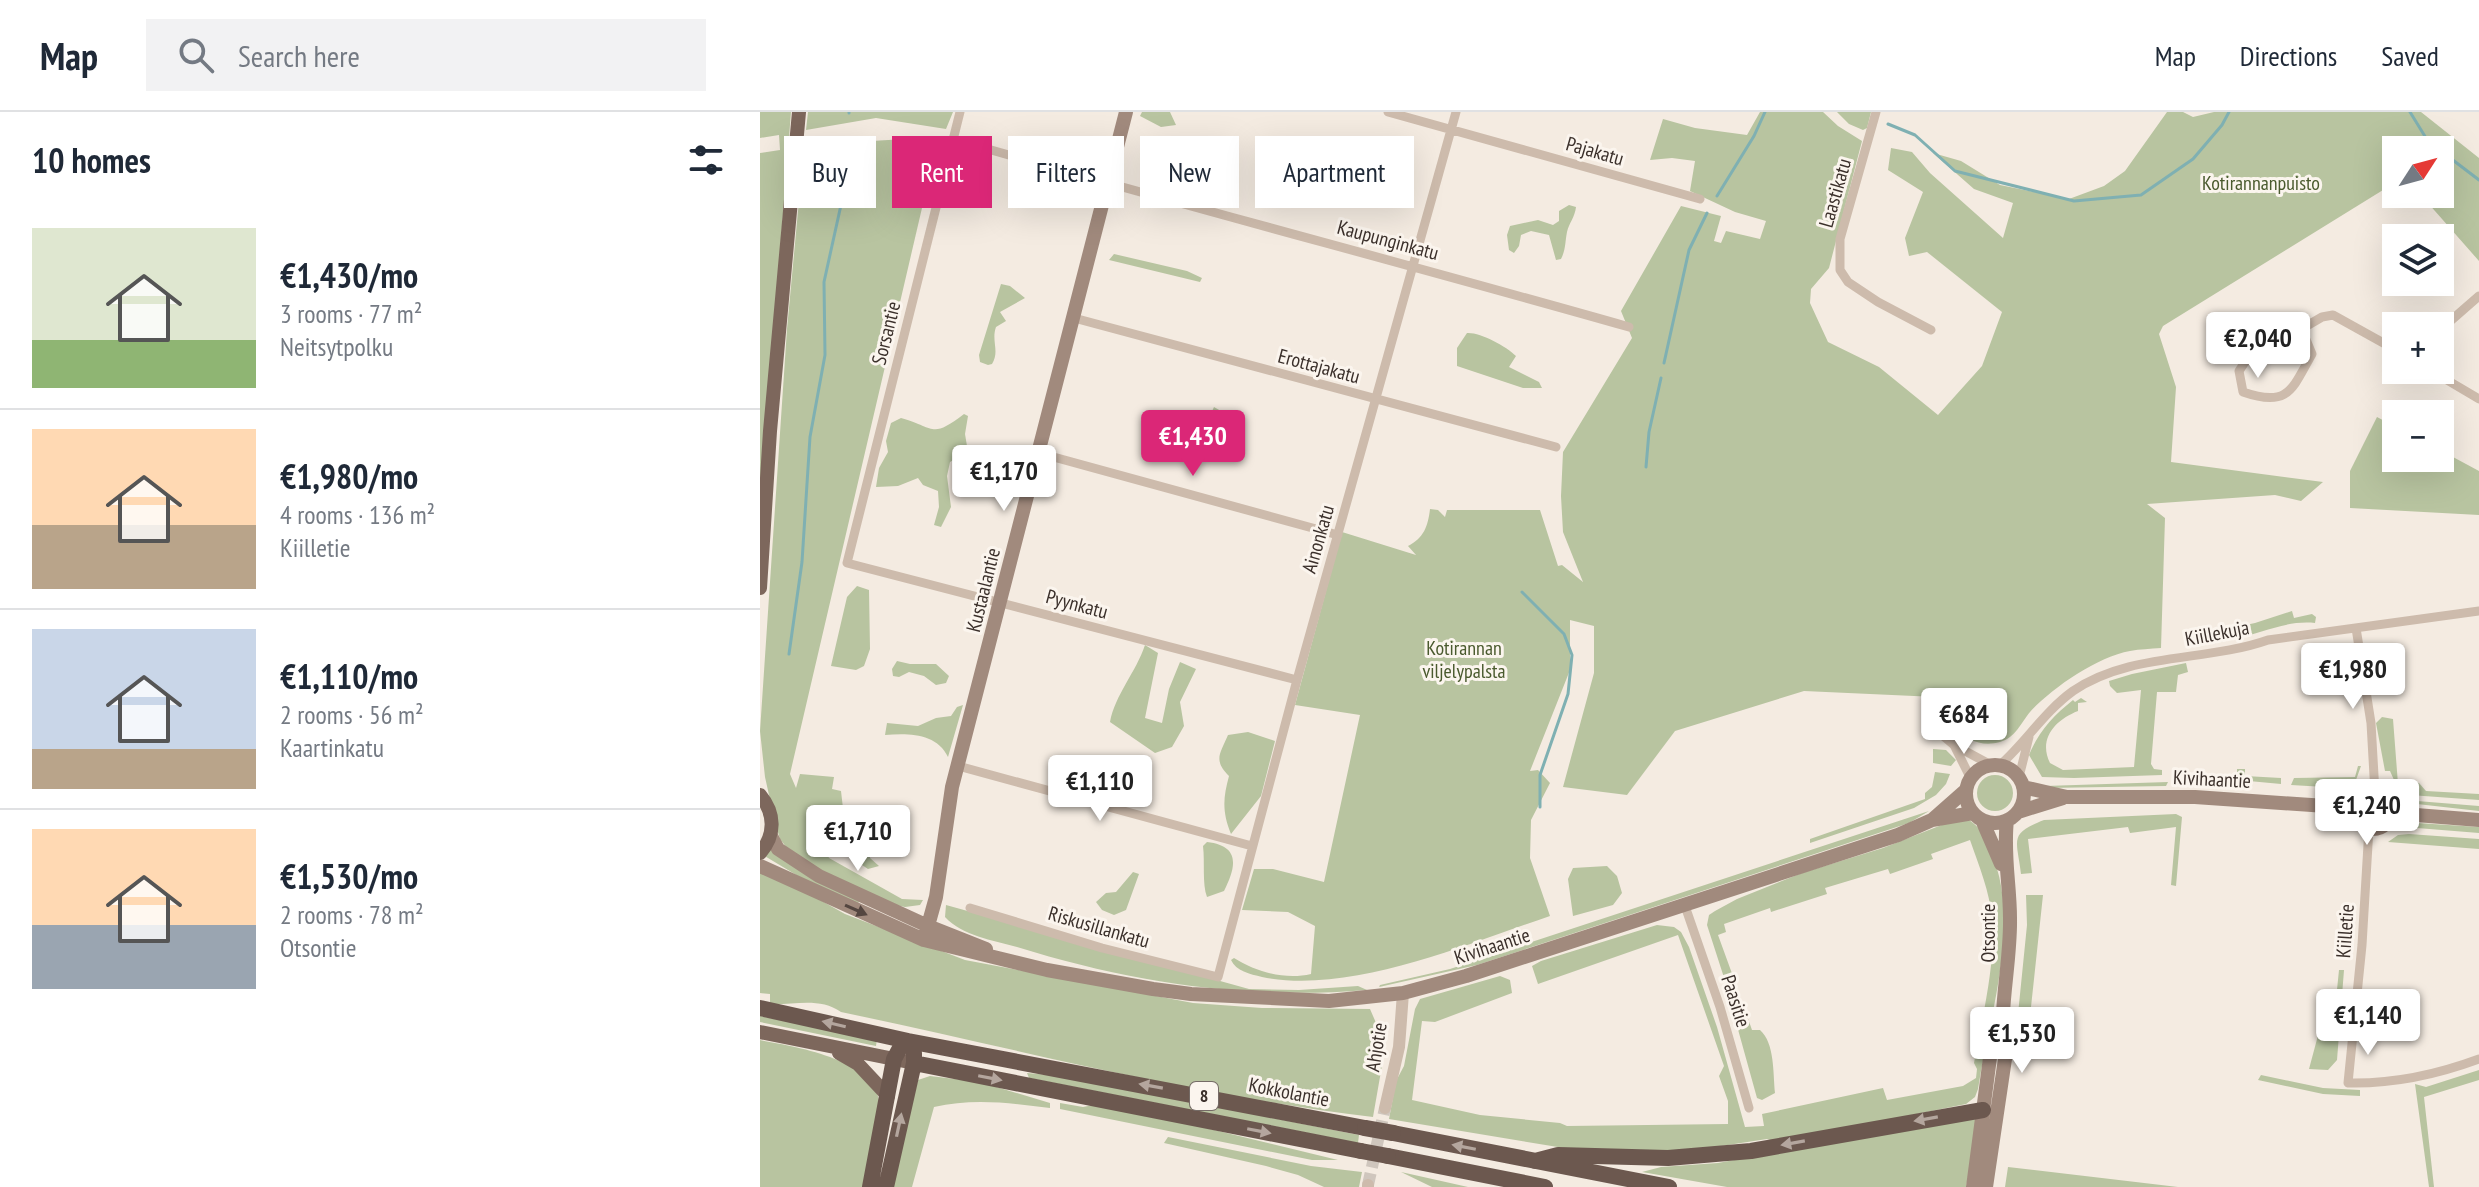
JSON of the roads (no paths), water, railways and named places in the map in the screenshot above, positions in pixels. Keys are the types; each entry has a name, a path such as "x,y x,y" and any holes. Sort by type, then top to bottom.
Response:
{"highway":[{"name":"Kokkolantie","path":"760,1008 908,1041 1669,1187"},
{"path":"870,1187 894,1059 908,1041 914,1050 914,1063 886,1187"},
{"name":"8","path":"914,1063 1545,1187"},
{"path":"1535,1161 1558,1155 1668,1158 1751,1151 1990,1111"}],"main road":[{"name":"Kustaalantie","path":"1120,136 1126,112"},
{"path":"760,588 770,431 798,115"},
{"name":"Kustaalantie","path":"926,933 936,897 949,803 1101,208"},
{"path":"1995,765 2011,769 2021,782 2022,804 2012,816 1999,823 1977,816 1966,798 1968,784 1976,771 1995,765"},
{"name":"Kivihaantie","path":"2021,782 2067,797 2195,797 2355,808"},
{"name":"Kivihaantie","path":"1932,820 1968,784"},
{"path":"2375,793 2389,802 2391,813 2385,824 2369,828 2360,823 2355,808 2360,799 2375,793"},
{"path":"760,795 772,817 771,836 760,853"},
{"name":"Kivihaantie","path":"2012,816 2067,797"},
{"path":"2391,813 2479,820"},
{"name":"Kivihaantie","path":"760,866 926,933 1047,970 1191,994 1329,1001 1403,993 1466,976 1898,835 1932,820 1977,816"},
{"name":"Otsontie","path":"1977,816 2006,876"},
{"name":"Otsontie","path":"1986,1187 1991,1050 2001,1038 2009,943 2006,876 2012,816"},
{"name":"Kivihaantie","path":"771,836 778,849 819,876 926,933"},
{"name":"8","path":"760,1032 914,1063"},
{"path":"829,1047 858,1064 888,1096"},
{"name":"Otsontie","path":"1973,1187 1990,1111"}],"street":[{"name":"Sorsantie","path":"954,136 960,112"},
{"name":"Pajakatu","path":"1388,112 1700,199"},
{"name":"Ainonkatu","path":"1218,977 1297,680 1456,112"},
{"name":"Laastikatu","path":"1876,112 1840,239 1840,270 1848,282 1931,330"},
{"name":"Kaupunginkatu","path":"1124,188 1413,265 1629,327"},
{"name":"Sorsantie","path":"847,563 936,208"},
{"path":"2454,318 2479,296"},
{"path":"2302,330 2312,354 2290,392 2279,397 2243,392 2239,371 2245,362 2322,317 2333,315 2382,342"},
{"name":"Erottajakatu","path":"1074,318 1556,447"},
{"path":"2454,384 2479,399"},
{"path":"1039,453 1338,535"},
{"name":"Pyynkatu","path":"847,563 1297,680"},
{"name":"Kiillekuja","path":"1995,765 2030,734 2038,721 2073,692 2130,667 2240,650 2268,640 2479,611"},
{"path":"2356,628 2371,723 2375,793"},
{"path":"1941,734 1954,745 1995,765"},
{"name":"Kiillekuja","path":"2021,782 2030,734"},
{"path":"1954,745 1968,784"},
{"path":"958,766 1252,846"},
{"name":"Kiilletie","path":"2369,828 2362,945 2348,1083 2393,1082 2444,1072 2479,1059"},
{"name":"Paasitie","path":"1685,906 1720,1007 1749,1108"},
{"name":"Riskusillankatu","path":"970,908 1102,948 1218,977"},
{"name":"Ahjotie","path":"1385,1108 1399,1047 1403,993"}],"waterway":[{"path":"1717,196 1765,112"},
{"path":"1888,124 1915,135 1955,171 2074,201 2141,195 2193,159 2229,112"},
{"path":"2410,112 2425,136"},
{"path":"2454,161 2479,180"},
{"path":"789,654 802,562 810,437 825,355 824,282 840,208"},
{"path":"1664,363 1689,250 1707,213"},
{"path":"1646,467 1649,432 1661,378"},
{"path":"1522,592 1564,634 1572,655 1568,694 1540,775 1540,807"}],"tunnel":[{"path":"1368,1185 1385,1108"}],"park label":[{"name":"Kotirannanpuisto","path":"2261,183"},
{"name":"Kotirannan viljelypalsta","path":"1464,660"}]}
